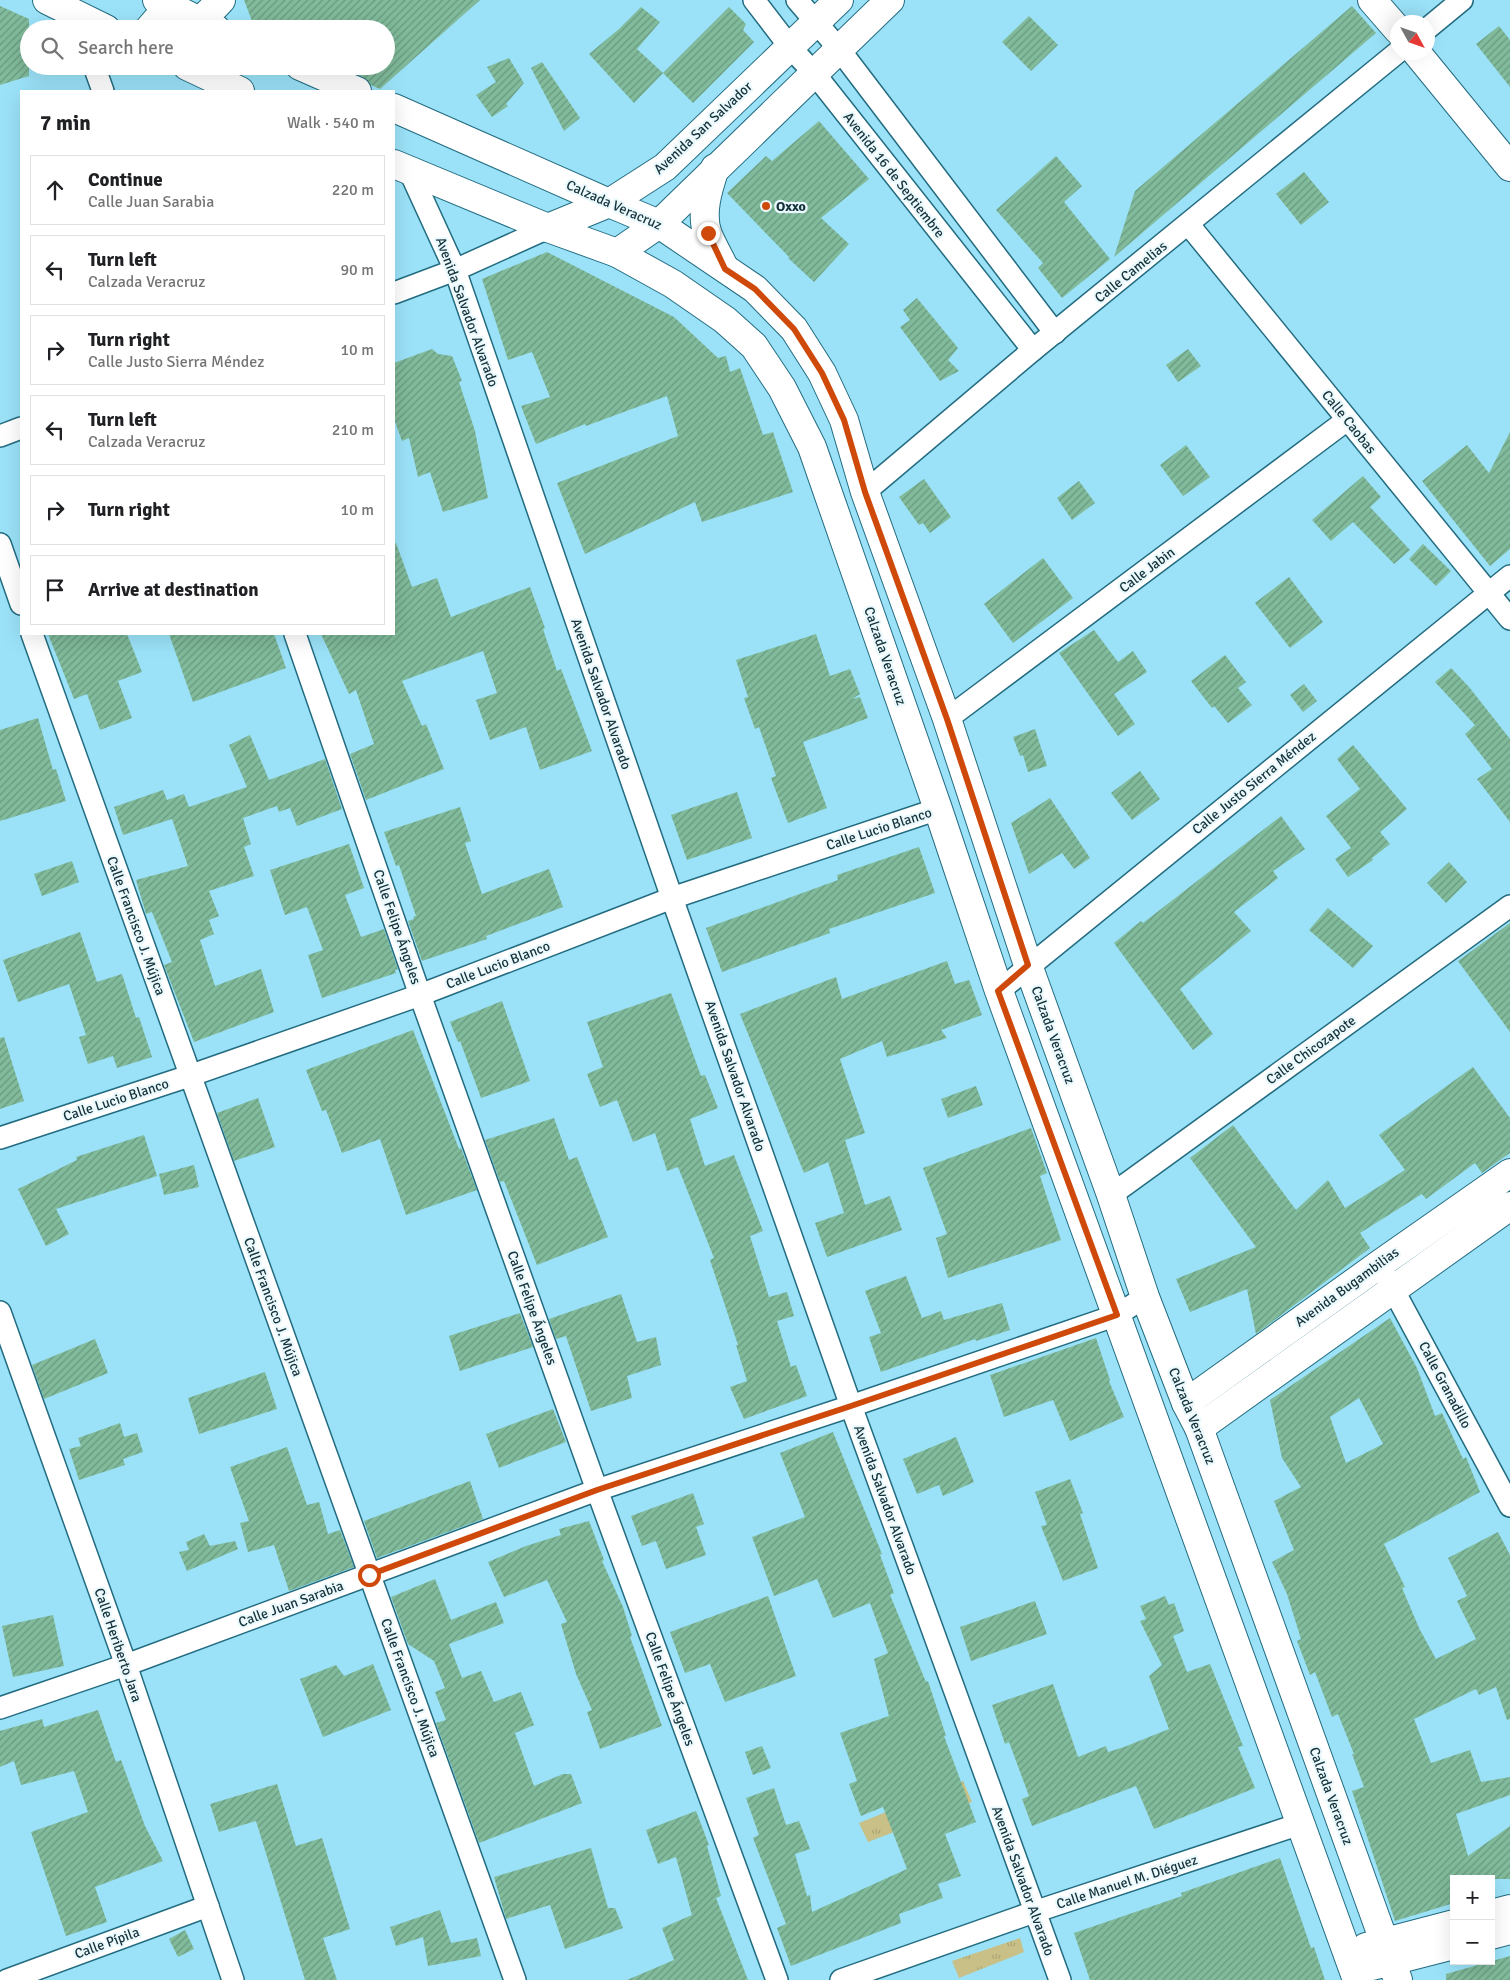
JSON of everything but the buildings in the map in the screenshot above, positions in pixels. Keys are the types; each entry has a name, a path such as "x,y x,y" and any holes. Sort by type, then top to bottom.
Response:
{"main road":[{"path":"47,0 76,20"},
{"path":"207,20 221,0"},
{"name":"Avenida San Salvador","path":"548,228 609,203 665,167 839,0"},
{"path":"617,253 659,224 890,0"},
{"path":"1372,0 1390,21"},
{"path":"155,20 166,2 194,20"},
{"path":"1423,60 1510,167"},
{"path":"206,75 238,90"},
{"path":"321,75 355,90"},
{"name":"Calzada Veracruz","path":"395,108 659,224 755,289 794,329 822,373 844,420 865,492 947,719 1028,965 1111,1195 1145,1297 1186,1404 1200,1428 1391,1961"},
{"name":"Calzada Veracruz","path":"402,168 548,228 617,253 673,284 725,320 754,346 782,388 812,448 938,809 998,991 1353,1968"},
{"path":"715,168 707,192 705,214 708,233 725,269"},
{"name":"Avenida Bugambilias","path":"1186,1404 1510,1173"},
{"name":"Avenida Bugambilias","path":"1200,1428 1510,1206"},
{"path":"1495,1913 1510,1908"},
{"path":"1391,1961 1450,1926"},
{"path":"1495,1934 1510,1930"},
{"path":"1353,1968 1391,1961 1450,1946"}],"street":[{"name":"Avenida 16 de Septiembre","path":"754,0 1033,350"},
{"path":"797,0 839,49 1055,333"},
{"path":"1435,22 1462,0"},
{"name":"Calle Camelias","path":"865,492 1033,350 1189,225 1390,59"},
{"path":"97,75 103,90"},
{"name":"Avenida Salvador Alvarado","path":"402,168 455,270 672,898 851,1406 1060,1980"},
{"name":"Calle Caobas","path":"1189,225 1510,619"},
{"path":"395,293 455,270 548,228"},
{"name":"Calle Jabin","path":"947,719 1347,420"},
{"path":"0,436 20,428"},
{"path":"0,544 20,601"},
{"name":"Calle Justo Sierra Méndez","path":"998,991 1510,576"},
{"name":"Calle Francisco J. Mújica","path":"32,635 189,1076 515,1980"},
{"name":"Calle Felipe Ángeles","path":"295,635 420,995 597,1490 778,1980"},
{"name":"Calle Lucio Blanco","path":"0,1138 189,1076 420,995 672,898 938,809"},
{"name":"Calle Chicozapote","path":"1111,1195 1510,906"},
{"name":"Calle Granadillo","path":"1380,1264 1510,1506"},
{"name":"Calle Juan Sarabia","path":"0,1708 126,1665 597,1490 1117,1315 1145,1297"},
{"name":"Calle Heriberto Jara","path":"0,1312 126,1665 233,1980"},
{"name":"Calle Manuel M. Diéguez","path":"842,1980 1034,1912 1300,1824"},
{"name":"Calle Pípila","path":"6,1980 208,1906"}],"green space":[{"path":"963,1781 972,1802 868,1842 859,1823"},
{"path":"1020,1938 1024,1952 959,1978 952,1961"}],"place":[{"name":"Oxxo","path":"766,206"}],"route":[{"path":"369,1575 597,1490 1117,1315 998,991 1028,965 947,719 865,492 844,420 822,373 794,329 755,289 725,269 708,233"}]}
